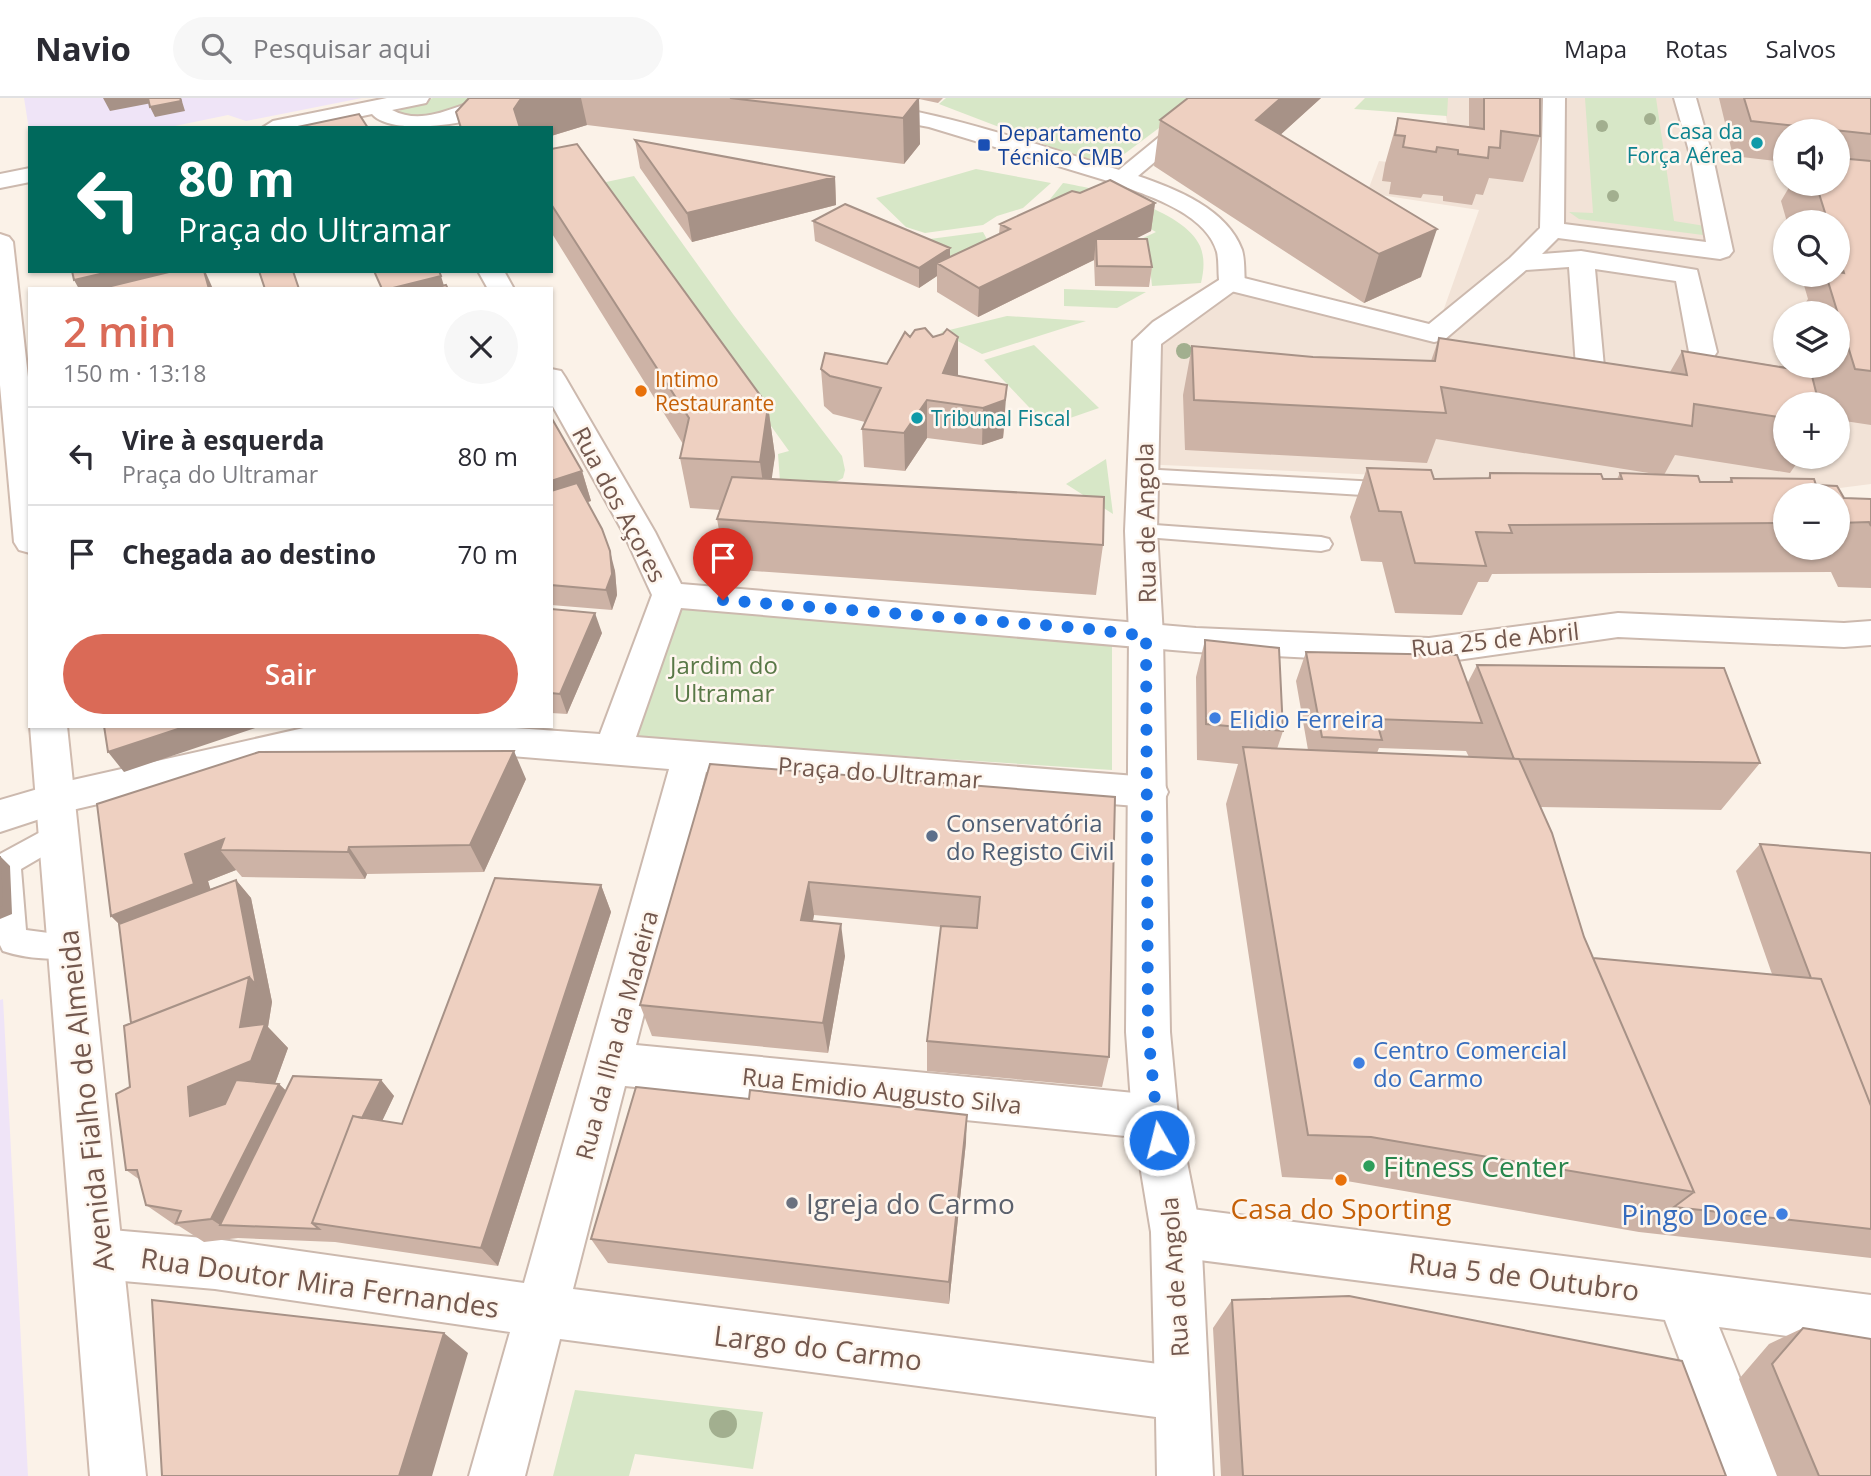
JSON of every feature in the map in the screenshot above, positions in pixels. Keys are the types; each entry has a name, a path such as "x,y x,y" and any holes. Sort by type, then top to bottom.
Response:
{"street":[{"path":"284,126 418,98"},
{"path":"379,108 383,115 415,126 508,98"},
{"path":"805,98 933,121 1164,192 1208,222 1229,249 1232,283 1434,334 1519,263 1552,230 1554,98"},
{"path":"1121,178 1220,98"},
{"path":"1552,230 1720,251 1702,158 1685,98"},
{"path":"0,181 28,175"},
{"path":"0,242 28,522"},
{"path":"1519,263 1581,259 1688,275 1703,352"},
{"path":"1581,259 1590,366"},
{"name":"Rua de Angola","path":"1182,1394 1176,1232 1155,1117 1148,1032 1149,792 1141,531 1147,341 1232,283"},
{"name":"Rua dos Açores","path":"553,381 639,532 669,595 612,752"},
{"path":"669,595 1080,628 1146,636"},
{"name":"Rua 25 de Abril","path":"1146,636 1429,651 1618,625 1862,637"},
{"name":"Avenida Fialho de Almeida","path":"48,728 100,1254 118,1476"},
{"name":"Praça do Ultramar","path":"0,816 57,816 308,741 500,741 612,752 1149,792"},
{"name":"Rua da Ilha da Madeira","path":"541,1311 691,758"},
{"name":"Rua Emidio Augusto Silva","path":"609,1063 1155,1117"},
{"name":"Rua 5 de Outubro","path":"1176,1232 1871,1321"},
{"name":"Rua Doutor Mira Fernandes","path":"100,1254 215,1264 541,1311"},
{"path":"1681,1295 1751,1476"},
{"path":"497,1476 541,1311"},
{"name":"Largo do Carmo","path":"541,1311 1182,1394"},
{"path":"1182,1394 1185,1476"}],"lane":[{"path":"1141,476 1418,491"},
{"path":"1141,531 1321,544"},
{"path":"57,816 7,864 13,942 69,946"}],"shaded area":[{"path":"24,98 362,98 246,121 228,115 175,126 28,126"},
{"path":"1443,98 1871,98 1871,484 1850,487 1850,483 1773,483 1773,493 1141,464 1158,345 1232,283 1435,334 1479,210 1367,193 1379,161 1455,170"},
{"path":"3,999 28,1476 0,1476 0,1000"}],"green space":[{"path":"433,98 494,98 430,116 406,116 398,112 409,104"},
{"path":"946,98 1199,98 1119,158 1090,162 939,104"},
{"path":"1365,98 1448,98 1447,116 1354,109"},
{"path":"1585,98 1656,98 1674,221 1705,226 1703,235 1579,219 1569,212 1593,213"},
{"path":"976,169 1051,183 1023,208 997,216 983,225 925,233 906,227 876,198"},
{"path":"634,176 733,314 842,456 845,470 843,478 832,484 781,495 778,454 789,451 597,184"},
{"path":"1063,183 1139,203 1177,221 1191,233 1200,246 1204,264 1201,283 1152,286 1149,258 1103,257 1156,232 1110,206 1043,208"},
{"path":"983,232 989,243 961,263 943,253 930,239"},
{"path":"1064,289 1146,292 1117,308 1064,306"},
{"path":"1007,316 1086,321 982,354 941,332"},
{"path":"1034,345 1099,408 1047,426 984,360"},
{"path":"1106,459 1113,514 1066,484"},
{"name":"Jardim do Ultramar","path":"677,609 1112,643 1112,770 630,738"},
{"path":"575,1390 763,1412 753,1469 635,1454 629,1476 553,1476"}],"building":[{"path":"148,98 180,98 181,101 150,107"},
{"path":"469,98 524,98 514,109 519,126 460,126 456,112"},
{"path":"730,98 919,98 903,118"},
{"path":"1188,98 1281,98 1256,120 1437,229 1379,254 1160,120"},
{"path":"1484,98 1540,98 1540,136 1501,131 1500,148 1489,147 1488,158 1458,154 1458,150 1437,147 1436,152 1403,147 1405,136 1395,135 1398,118 1484,129"},
{"path":"1744,98 1871,98 1871,134 1850,132 1850,119 1773,119 1773,123 1751,121"},
{"path":"359,114 367,126 302,126"},
{"path":"635,140 835,177 687,213"},
{"path":"577,144 768,406 760,462 680,458 689,418 553,207 553,149"},
{"path":"1850,159 1871,161 1871,371 1855,369 1850,353 1850,301 1834,301 1830,287 1850,287 1850,210 1824,210 1820,196 1850,196"},
{"path":"1110,180 1155,203 979,288 937,263 1010,229 1000,224 1072,191 1080,193"},
{"path":"845,204 950,248 919,268 813,221"},
{"path":"1096,239 1147,239 1152,267 1097,266"},
{"path":"72,273 104,273 74,280"},
{"path":"165,273 205,273 208,287 107,287"},
{"path":"260,273 294,273 298,287 264,287"},
{"path":"375,273 440,273 441,276 397,287 381,287"},
{"path":"925,328 933,337 943,334 947,329 958,337 943,373 1007,385 1005,400 983,408 927,400 904,433 862,429 881,388 830,376 821,369 825,353 887,364 905,332 910,337 915,330"},
{"path":"1439,338 1687,375 1682,351 1773,366 1773,378 1812,378 1816,392 1773,392 1773,416 1694,404 1692,426 1441,387 1446,413 1194,400 1192,346 1313,357 1435,361"},
{"path":"553,420 582,471 553,480"},
{"path":"1367,468 1431,470 1434,479 1490,478 1490,473 1601,474 1603,479 1622,479 1620,473 1698,476 1700,482 1732,482 1731,478 1814,479 1815,483 1773,483 1773,523 1509,525 1512,533 1476,532 1486,566 1415,563 1401,512 1379,511"},
{"path":"732,477 1104,497 1103,545 717,519"},
{"path":"577,483 602,529 610,551 612,574 606,590 553,585 553,490"},
{"path":"1850,498 1871,499 1871,526 1869,522 1850,523"},
{"path":"553,609 595,613 560,694 553,693"},
{"path":"1205,640 1279,648 1283,731 1206,724"},
{"path":"1306,652 1457,655 1482,723 1376,719 1382,740 1322,737"},
{"path":"1477,665 1724,668 1760,763 1514,759"},
{"path":"104,728 181,728 108,752"},
{"path":"1243,747 1519,759 1552,833 1584,937 1694,1192 1371,1137 1308,1135"},
{"path":"514,751 470,845 349,847 348,852 220,850 224,839 185,854 194,884 111,916 97,804 259,752"},
{"path":"710,764 1115,797 1109,1057 927,1041 941,926 977,928 980,897 809,882 801,920 841,924 823,1023 640,1005"},
{"path":"1760,844 1871,853 1871,1106 1821,979 1811,978"},
{"path":"0,856 2,905 0,906"},
{"path":"495,878 601,885 481,1248 312,1223 353,1116 402,1124"},
{"path":"236,880 256,985 249,977 131,1023 119,924"},
{"path":"1593,958 1821,979 1871,1106 1871,1229 1674,1207 1694,1192"},
{"path":"249,977 240,1027 265,1024 251,1061 188,1087 190,1116 225,1104 236,1080 279,1084 211,1219 176,1223 181,1211 146,1205 137,1170 126,1170 116,1094 130,1087 124,1026"},
{"path":"293,1076 381,1080 362,1118 353,1116 312,1223 319,1229 220,1225"},
{"name":"Igreja do Carmo","path":"636,1087 749,1099 750,1090 967,1115 949,1282 591,1239"},
{"path":"1349,1296 1682,1361 1726,1476 1243,1476 1232,1300"},
{"path":"152,1300 444,1333 399,1476 162,1476"},
{"path":"1803,1328 1871,1339 1871,1476 1819,1476 1772,1364"}],"place":[{"name":"Casa da Força Aérea","path":"1757,143"},
{"name":"Departamento Técnico CMB","path":"984,145"},
{"name":"Intimo Restaurante","path":"641,391"},
{"name":"Tribunal Fiscal","path":"917,418"},
{"name":"Elidio Ferreira","path":"1215,718"},
{"name":"Conservatória do Registo Civil","path":"932,836"},
{"name":"Centro Comercial do Carmo","path":"1359,1063"},
{"name":"Fitness Center","path":"1369,1166"},
{"name":"Casa do Sporting","path":"1341,1180"},
{"name":"Igreja do Carmo","path":"792,1203"},
{"name":"Pingo Doce","path":"1782,1214"}],"route":[{"path":"723,600 1080,628 1146,636 1149,792 1148,1032 1159,1140"}]}
